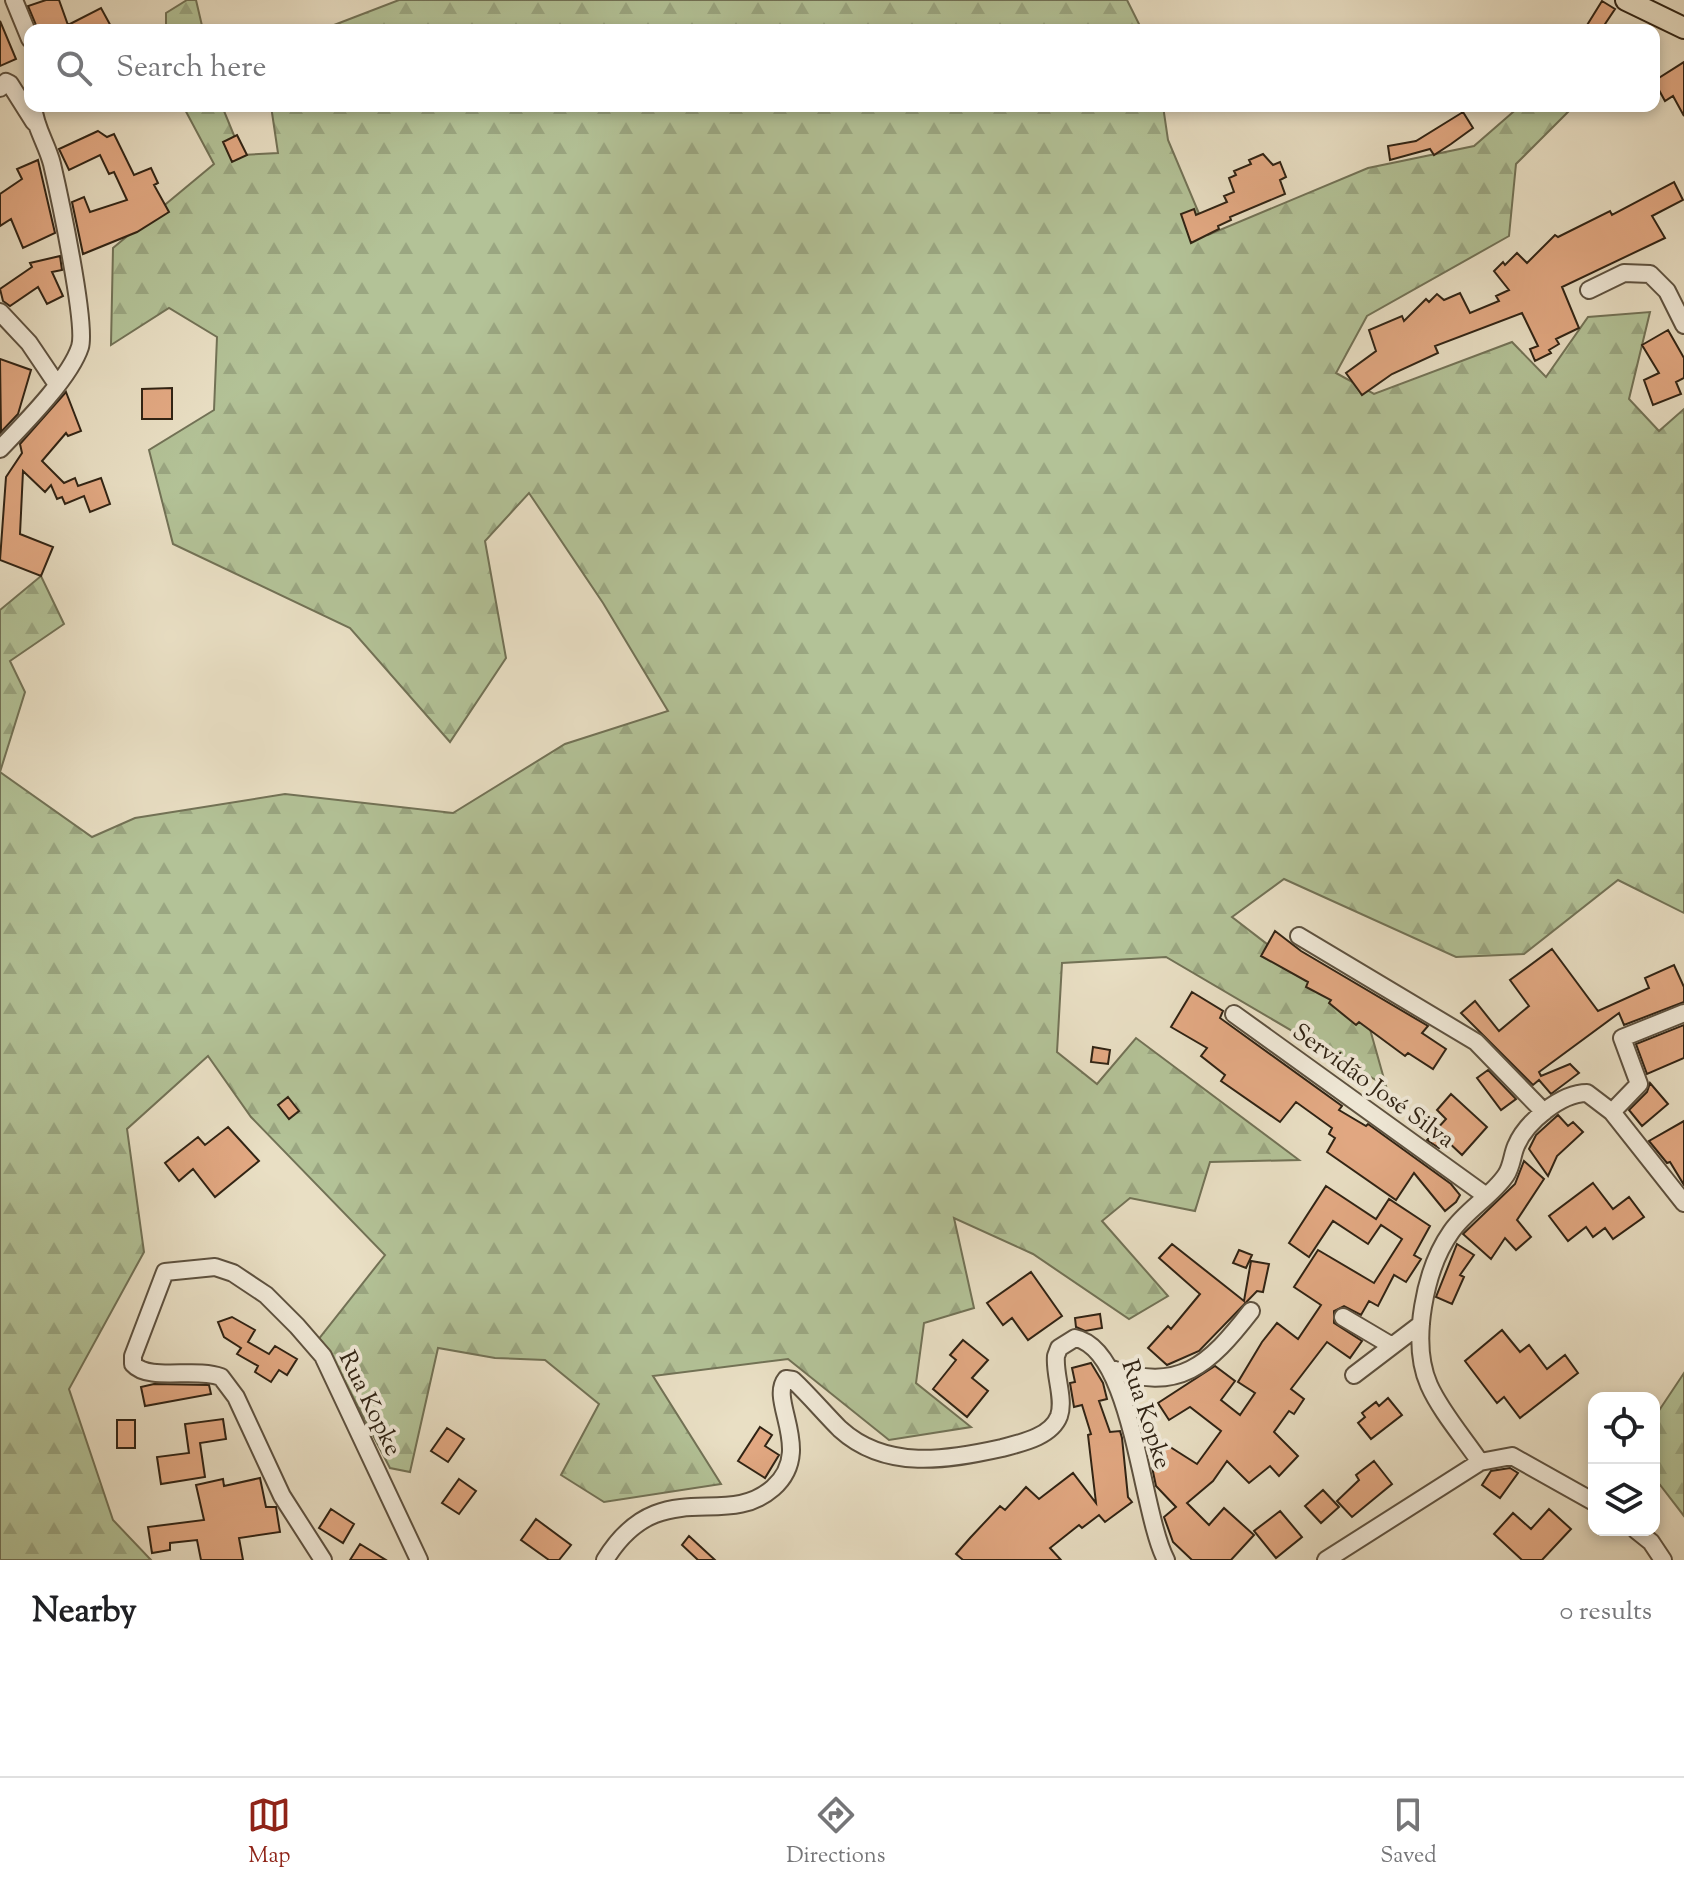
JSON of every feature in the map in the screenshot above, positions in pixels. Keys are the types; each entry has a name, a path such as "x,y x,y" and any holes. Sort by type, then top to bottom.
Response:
{"main road":[{"path":"1626,0 1684,28"}],"street":[{"path":"14,0 24,24"},
{"path":"0,88 6,82 10,84 24,106"},
{"path":"0,449 73,361 83,332 60,197 50,158 28,112"},
{"path":"34,112 35,124"},
{"path":"1589,290 1624,273 1650,274 1667,291 1684,325"},
{"path":"0,312 29,343 56,383"},
{"path":"1299,936 1476,1042 1544,1112"},
{"path":"1612,1112 1639,1084 1622,1038 1684,1013"},
{"name":"Servidão José Silva","path":"1234,1014 1485,1195"},
{"path":"1480,1462 1428,1384 1421,1324 1427,1285 1436,1258 1465,1213 1505,1176 1521,1136 1544,1112 1582,1093 1612,1112 1684,1203"},
{"name":"Rua Kopke","path":"323,1560 282,1496 236,1397 221,1377 187,1371 150,1374 140,1371 133,1364 133,1356 165,1272 215,1267 233,1273 266,1295 323,1356 419,1560"},
{"path":"1109,1368 1149,1380 1171,1378 1188,1371 1229,1339 1251,1311"},
{"path":"1343,1317 1392,1346"},
{"path":"1354,1375 1421,1324"},
{"name":"Rua Kopke","path":"605,1560 614,1544 659,1510 753,1500 781,1481 789,1465 792,1438 781,1391 786,1379 793,1380 842,1431 869,1448 903,1459 947,1461 1013,1445 1049,1429 1059,1416 1056,1356 1065,1343 1075,1338 1089,1340 1109,1368 1134,1439 1161,1557"},
{"path":"1326,1560 1480,1462 1512,1456 1588,1499"},
{"path":"1644,1536 1663,1560"}],"green space":[{"path":"187,0 196,0 202,24 166,24 166,13"},
{"path":"399,0 1127,0 1139,24 337,24"},
{"path":"186,112 224,112 242,155 278,153 272,112 1164,112 1168,140 1208,235 1368,168 1474,146 1513,112 1568,112 1516,164 1509,236 1367,316 1336,373 1374,394 1512,342 1546,377 1588,317 1650,312 1629,399 1659,431 1684,409 1684,913 1618,880 1524,954 1456,957 1284,879 1232,917 1368,1022 1386,1086 1166,957 1062,963 1057,1052 1097,1084 1136,1038 1299,1160 1210,1162 1195,1211 1130,1198 1102,1221 1168,1296 1129,1319 1033,1254 954,1218 974,1308 924,1323 916,1383 971,1427 889,1440 788,1359 653,1376 721,1484 604,1502 561,1475 599,1404 545,1360 495,1358 438,1348 410,1472 390,1468 329,1351 318,1340 385,1255 251,1117 208,1056 127,1129 144,1252 69,1389 113,1520 151,1560 0,1560 0,772 92,837 135,818 285,794 453,813 565,744 668,711 603,603 529,493 485,541 506,658 450,742 350,628 173,544 149,450 214,410 217,337 169,308 111,345 113,248 214,164"},
{"path":"41,576 64,624 10,661 25,692 0,772 0,610"},
{"path":"1684,1373 1684,1516 1660,1485 1660,1409"}],"building":[{"path":"46,0 59,0 68,24 36,24 28,6"},
{"path":"1602,1 1615,9 1605,24 1588,24"},
{"path":"101,8 110,24 70,24"},
{"path":"0,21 16,59 0,66"},
{"path":"1684,62 1684,116 1673,96 1665,101 1660,92 1660,77"},
{"path":"1463,112 1473,128 1451,144 1434,155 1430,149 1390,160 1388,146 1416,141"},
{"path":"98,131 107,137 114,134 134,175 151,168 158,183 154,185 169,212 137,232 83,254 72,202 84,197 90,212 127,200 114,172 109,174 100,155 69,170 59,149"},
{"path":"237,135 247,155 232,162 223,142"},
{"path":"1263,154 1273,165 1280,162 1286,177 1280,180 1285,194 1230,217 1231,220 1218,226 1219,229 1191,243 1181,214 1194,209 1196,215 1227,202 1224,196 1234,192 1229,178 1236,175 1234,171 1251,164 1249,160"},
{"path":"38,160 55,233 23,248 11,219 0,226 0,194 22,179 17,169"},
{"path":"1674,182 1683,200 1652,216 1665,238 1562,287 1579,328 1556,339 1559,344 1549,350 1551,353 1535,361 1530,349 1538,346 1522,313 1435,346 1438,353 1392,374 1362,395 1346,373 1376,351 1369,330 1402,316 1404,321 1426,299 1429,302 1437,294 1444,300 1460,293 1470,313 1499,301 1496,296 1509,290 1494,271 1503,262 1505,265 1517,253 1527,263 1555,235 1558,237 1610,211 1612,215"},
{"path":"60,256 62,270 52,272 63,296 47,304 38,287 10,306 3,301 0,289 32,267 30,263"},
{"path":"1668,330 1684,358 1684,378 1676,382 1681,394 1653,405 1644,380 1659,373 1642,345"},
{"path":"0,359 31,370 18,414 1,432"},
{"path":"172,388 172,419 142,419 142,389"},
{"path":"66,392 81,431 68,436 66,433 42,461 64,483 75,478 78,486 101,478 110,504 90,512 84,496 65,504 62,497 57,499 51,485 45,492 23,471 20,534 53,547 41,576 0,560 6,477 22,453 20,444"},
{"path":"1275,931 1301,951 1428,1026 1422,1033 1446,1049 1433,1069 1408,1053 1405,1056 1359,1022 1356,1025 1329,1003 1331,1000 1306,987 1308,982 1261,956"},
{"path":"1552,949 1598,1011 1649,988 1645,978 1674,965 1684,987 1684,1002 1624,1025 1619,1013 1539,1072 1541,1076 1570,1064 1579,1073 1551,1094 1539,1080 1533,1085 1461,1013 1475,1001 1499,1031 1529,1006 1510,980"},
{"path":"1192,992 1223,1011 1220,1018 1342,1106 1339,1110 1366,1126 1368,1124 1451,1184 1460,1195 1456,1202 1445,1211 1414,1173 1396,1200 1327,1152 1335,1138 1329,1134 1332,1128 1296,1102 1280,1122 1221,1081 1225,1075 1201,1056 1207,1048 1171,1027"},
{"path":"1684,1025 1684,1058 1647,1074 1636,1044"},
{"path":"1093,1047 1110,1050 1108,1064 1091,1062"},
{"path":"1488,1070 1516,1099 1501,1110 1477,1078"},
{"path":"1650,1083 1668,1104 1642,1126 1629,1110 1647,1092"},
{"path":"1451,1094 1487,1127 1462,1155 1446,1140 1439,1148 1427,1140 1446,1119 1437,1110"},
{"path":"288,1097 299,1111 289,1119 278,1105"},
{"path":"1558,1115 1568,1126 1573,1122 1583,1132 1557,1156 1548,1176 1529,1149 1536,1135"},
{"path":"1684,1121 1684,1185 1670,1162 1667,1163 1649,1141"},
{"path":"228,1127 259,1161 215,1197 193,1169 179,1181 165,1163 198,1137 205,1145"},
{"path":"1524,1161 1544,1179 1517,1220 1531,1237 1516,1250 1505,1238 1491,1259 1463,1234 1515,1184"},
{"path":"1593,1183 1613,1209 1629,1197 1644,1217 1613,1239 1605,1228 1593,1237 1586,1227 1568,1241 1549,1216"},
{"path":"1326,1186 1376,1219 1389,1199 1430,1226 1414,1255 1421,1259 1406,1282 1394,1275 1378,1306 1369,1301 1361,1315 1344,1306 1334,1311 1334,1323 1362,1341 1350,1358 1327,1342 1291,1389 1304,1399 1294,1414 1289,1411 1274,1432 1298,1456 1279,1476 1270,1466 1249,1483 1227,1461 1213,1481 1187,1503 1209,1525 1224,1508 1254,1535 1231,1560 1192,1560 1173,1542 1164,1517 1176,1507 1156,1486 1152,1467 1156,1460 1148,1451 1154,1440 1159,1440 1197,1464 1221,1431 1190,1407 1169,1420 1158,1403 1215,1366 1235,1381 1221,1400 1240,1415 1255,1393 1238,1382 1262,1342 1277,1323 1298,1339 1321,1305 1294,1287 1318,1250 1374,1283 1402,1239 1381,1225 1368,1244 1333,1221 1309,1257 1289,1243"},
{"path":"1172,1244 1244,1301 1251,1261 1269,1264 1263,1292 1257,1291 1199,1351 1167,1365 1148,1348 1168,1326 1171,1329 1200,1294 1159,1258"},
{"path":"1457,1244 1474,1255 1460,1275 1464,1277 1452,1304 1436,1297"},
{"path":"1239,1250 1252,1255 1246,1268 1233,1263"},
{"path":"1031,1272 1062,1316 1028,1340 1012,1318 1003,1325 987,1303"},
{"path":"1100,1314 1102,1328 1085,1331 1076,1327 1075,1318"},
{"path":"232,1317 255,1330 248,1342 269,1354 275,1346 297,1359 287,1375 279,1370 271,1382 255,1372 258,1366 237,1354 241,1348 224,1337 218,1322"},
{"path":"1502,1330 1520,1352 1529,1345 1547,1369 1565,1355 1578,1373 1520,1418 1504,1397 1497,1403 1465,1361"},
{"path":"963,1340 988,1360 972,1378 988,1391 967,1417 933,1389 956,1360 950,1355"},
{"path":"1091,1363 1103,1383 1107,1399 1099,1401 1110,1432 1120,1431 1128,1497 1132,1502 1105,1522 1099,1515 1082,1528 1079,1525 1050,1548 1061,1560 963,1560 956,1554 1000,1506 1005,1510 1026,1487 1039,1499 1073,1473 1096,1503 1088,1435 1091,1434 1082,1405 1074,1407 1070,1383 1075,1382 1072,1368"},
{"path":"154,1384 209,1385 211,1394 145,1406 141,1387"},
{"path":"1388,1398 1402,1415 1371,1439 1358,1423 1365,1417 1362,1413 1376,1402 1379,1406"},
{"path":"223,1419 226,1439 200,1443 205,1477 161,1484 157,1457 189,1453 185,1424"},
{"path":"117,1420 135,1420 135,1448 117,1448"},
{"path":"760,1427 772,1435 765,1446 779,1455 765,1478 738,1461"},
{"path":"447,1428 464,1439 448,1462 431,1451"},
{"path":"1374,1461 1392,1484 1352,1517 1337,1501 1359,1480 1356,1475"},
{"path":"1510,1468 1518,1473 1500,1498 1482,1485 1491,1471"},
{"path":"260,1478 266,1507 276,1507 280,1532 239,1538 243,1560 201,1560 197,1540 170,1543 170,1550 152,1553 148,1527 204,1520 196,1485 223,1479 224,1486"},
{"path":"459,1479 476,1491 459,1514 442,1503"},
{"path":"1323,1490 1339,1507 1321,1523 1305,1506"},
{"path":"331,1509 354,1524 343,1543 319,1528"},
{"path":"1549,1509 1571,1529 1542,1560 1522,1560 1494,1534 1513,1513 1531,1529"},
{"path":"1280,1511 1302,1537 1276,1558 1254,1531"},
{"path":"536,1519 571,1545 559,1560 549,1560 521,1540"},
{"path":"689,1536 715,1560 698,1560 682,1545"},
{"path":"360,1544 386,1560 350,1560"}]}
